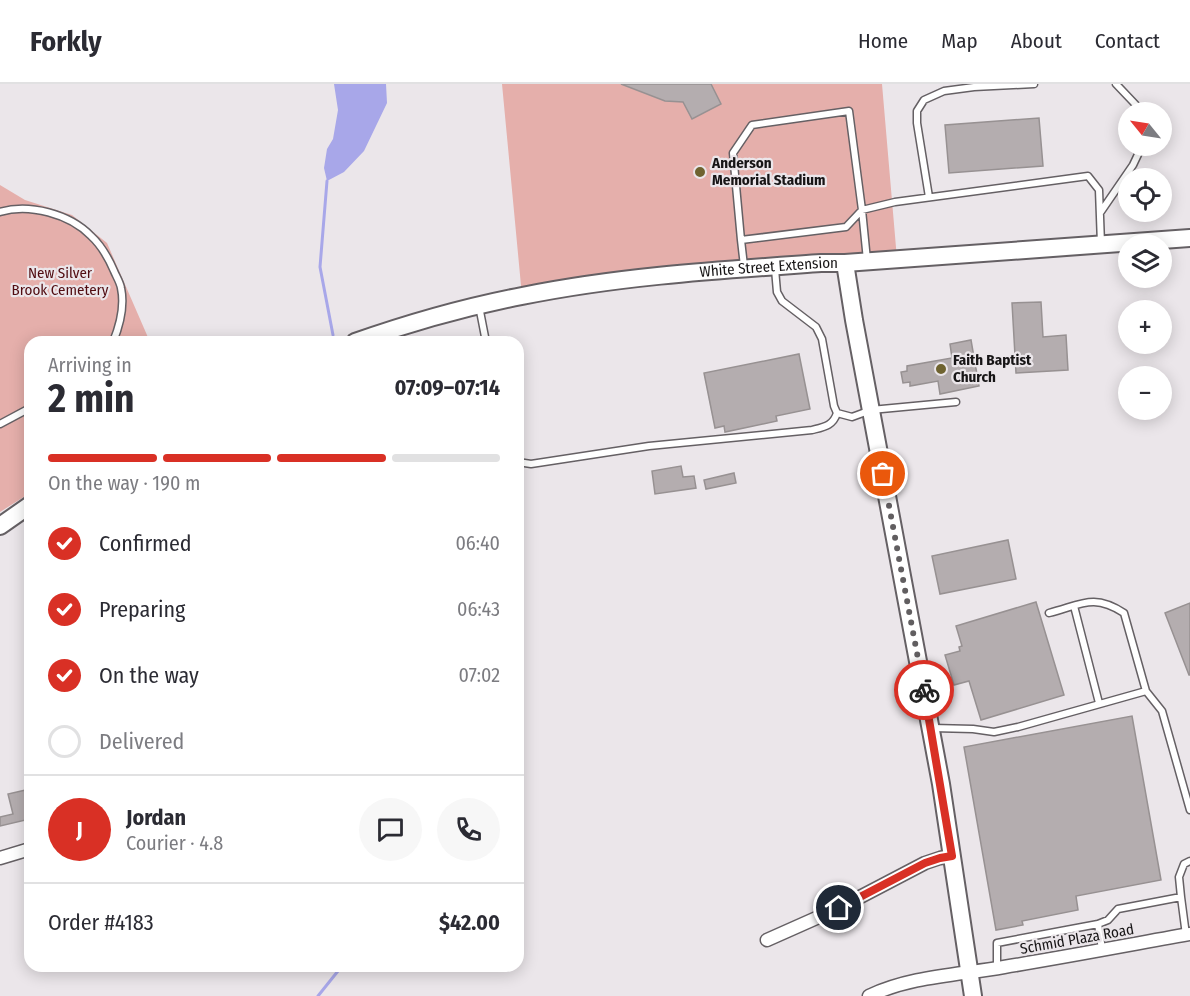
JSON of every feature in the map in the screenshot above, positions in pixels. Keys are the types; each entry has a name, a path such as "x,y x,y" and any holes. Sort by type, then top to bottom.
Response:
{"street":[{"name":"White Street Extension","path":"374,336 426,320 522,296 615,281 745,268 821,263 845,264 1190,238"},
{"path":"845,264 931,728 973,996"},
{"path":"0,526 24,510"},
{"path":"0,858 24,851"},
{"path":"766,940 839,908 925,863 952,856"},
{"name":"Schmid Plaza Road","path":"869,996 901,983 1188,934"}],"lane":[{"path":"929,197 917,123 917,111 924,100 944,91 1034,84"},
{"path":"1116,84 1133,102"},
{"path":"745,268 734,153 752,125 849,111 867,262"},
{"path":"1100,213 1137,156"},
{"path":"741,240 846,227 862,210 895,202 1088,176 1100,190 1101,244"},
{"path":"0,212 37,210 72,223 90,234 105,252 122,287 121,322 115,336"},
{"path":"524,463 531,464 649,446 812,430 829,426 835,420 837,413 822,339 816,327 783,301 777,292 775,266"},
{"path":"479,306 485,336"},
{"path":"837,413 852,417 871,410 956,402"},
{"path":"0,424 24,411"},
{"path":"1049,613 1090,601 1109,603 1124,613 1146,691 1162,711 1190,810"},
{"path":"1074,606 1099,704"},
{"path":"931,728 994,732 1146,691"},
{"path":"1188,934 1179,877 1184,864 1190,861"},
{"path":"998,968 998,943 1098,924 1108,920 1118,909 1181,897"},
{"path":"1098,924 1102,950"}],"green space":[{"name":"Anderson Memorial Stadium","path":"502,84 882,84 897,259 522,296"},
{"name":"New Silver Brook Cemetery","path":"0,185 25,200 72,215 107,243 147,336 24,336 24,497 0,512"}],"water":[{"path":"334,84 386,84 387,103 364,151 344,172 327,181 324,168 327,149 333,139 338,110"}],"building":[{"path":"621,84 711,84 721,104 692,119 683,102 665,101"},
{"path":"1039,118 1043,166 949,173 945,125"},
{"path":"1041,302 1043,337 1066,335 1068,370 1016,373 1012,303"},
{"name":"Faith Baptist Church","path":"971,340 979,386 940,394 938,381 910,386 910,382 903,383 901,372 907,371 907,366 952,358 950,344"},
{"path":"799,354 810,409 776,416 777,421 725,432 724,426 715,428 704,373"},
{"path":"681,466 683,477 694,476 696,488 655,494 652,471"},
{"path":"734,473 736,483 706,489 704,480"},
{"path":"1008,540 1016,579 940,594 932,556"},
{"path":"1036,602 1064,695 981,720 969,681 954,685 945,655 960,651 959,647 962,646 956,626"},
{"path":"1190,603 1190,675 1189,675 1165,613"},
{"path":"1132,716 1161,880 1076,896 1078,910 1022,921 1023,925 996,930 964,747"},
{"path":"24,790 24,820 0,826 0,817 13,814 8,794"}],"waterway":[{"path":"327,181 320,267 333,335"},
{"path":"318,996 337,972"}],"way so far":[{"path":"883,474 924,690"}],"place":[{"name":"Anderson Memorial Stadium","path":"700,172"},
{"name":"Faith Baptist Church","path":"941,369"}],"route":[{"path":"839,908 925,863 952,856 924,690"}]}
